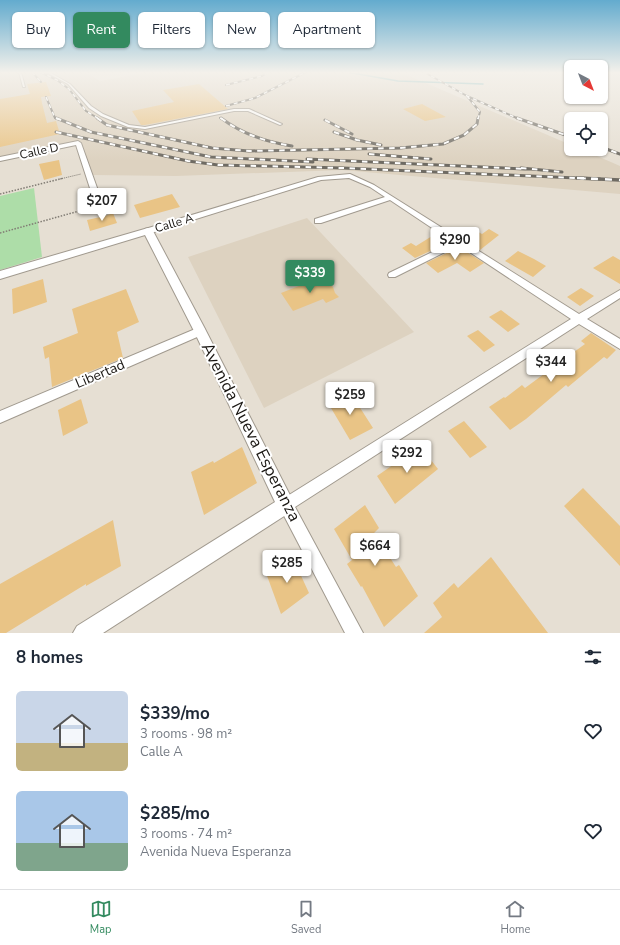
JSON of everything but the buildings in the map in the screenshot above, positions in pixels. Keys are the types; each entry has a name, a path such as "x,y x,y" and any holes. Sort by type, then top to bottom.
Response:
{"street":[{"name":"Calle D","path":"0,159 78,143 88,173"},
{"path":"88,173 102,213"},
{"name":"Calle A","path":"0,275 320,178 350,176 372,186 390,198"},
{"path":"318,221 390,198 620,345"},
{"name":"Avenida Nueva Esperanza","path":"148,231 200,331 286,505 354,633"},
{"path":"392,275 460,242"},
{"path":"84,633 620,293"},
{"name":"Libertad","path":"0,417 200,331"}],"lane":[{"path":"85,102 102,115 128,126 145,128 234,110 248,110 281,124"}],"path":[{"path":"0,194 88,173"},
{"path":"0,233 99,206"}],"shaded area":[{"path":"0,102 469,102 564,142 564,156 597,156 620,166 620,194 342,170 176,176 93,175 79,142 0,158"},
{"path":"307,218 414,332 264,408 188,257"}],"green space":[{"path":"34,188 42,257 0,270 0,196"}],"railway":[{"path":"48,102 55,118 58,119"},
{"path":"79,102 86,111 99,119"},
{"path":"226,106 242,102"},
{"path":"472,102 480,112 478,119"},
{"path":"480,102 519,119"},
{"path":"56,118 91,132 211,157 313,162"},
{"path":"97,118 107,125 212,148 249,151 400,148 443,144 464,135 477,124 478,118"},
{"path":"221,118 237,129 246,133 273,142 292,146"},
{"path":"517,118 564,135"},
{"path":"325,120 352,134"},
{"path":"56,132 188,161 218,165 343,168 581,178"},
{"path":"334,132 357,140 381,145"},
{"path":"608,150 620,154"},
{"path":"369,154 431,159"},
{"path":"307,159 525,169"},
{"path":"521,168 562,172"},
{"path":"577,178 581,178"},
{"path":"581,178 600,179"},
{"path":"581,178 620,180"}]}
